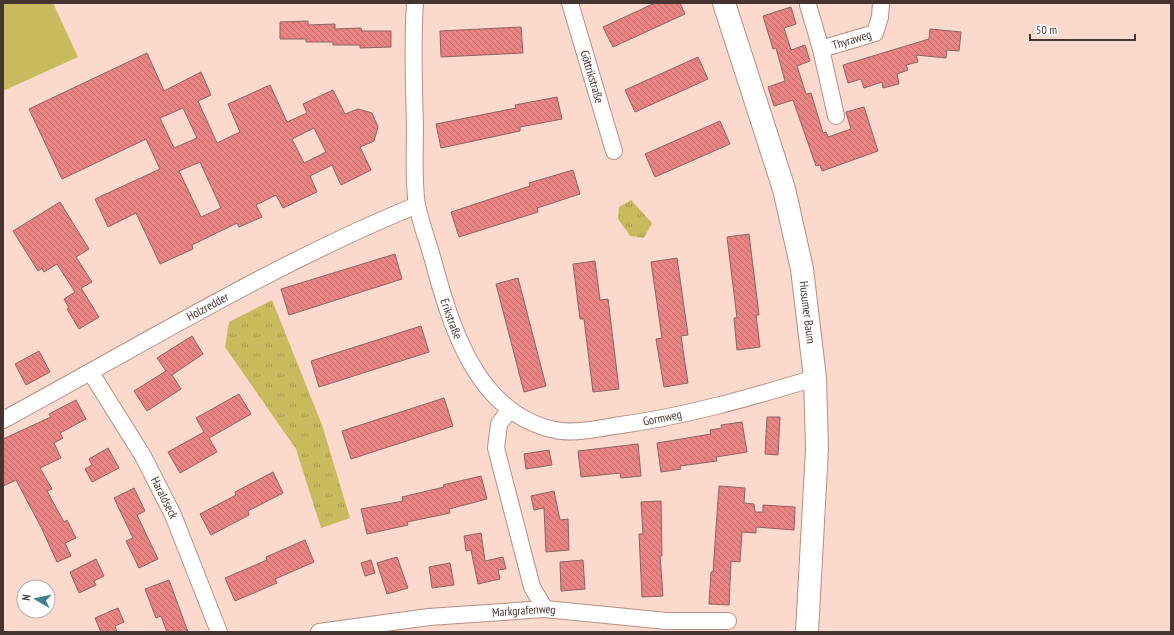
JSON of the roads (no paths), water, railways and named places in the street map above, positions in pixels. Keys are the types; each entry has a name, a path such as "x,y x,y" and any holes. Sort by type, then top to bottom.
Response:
{"street":[{"name":"Erikstraße","path":"416,3 412,62 415,125 414,162 417,205 436,274 460,341 472,365 490,391 509,411"},
{"name":"Göttrikstraße","path":"570,3 614,151"},
{"name":"Husumer Baum","path":"724,3 784,189 802,269 815,378 817,449 806,632"},
{"name":"Thyraweg","path":"821,49 875,33 880,17 881,3"},
{"name":"Thyraweg","path":"808,5 821,49 836,116"},
{"name":"Holzredder","path":"3,420 91,373 249,284 382,220 417,205"},
{"name":"Haraldseck","path":"91,373 143,456 173,515 219,632"},
{"name":"Gormweg","path":"509,411 531,422 556,431 594,429 668,418 742,400 815,378"},
{"path":"509,411 499,424 496,448 532,587 545,609"},
{"name":"Markgrafenweg","path":"319,632 429,616 545,609 667,621 728,621"}]}
